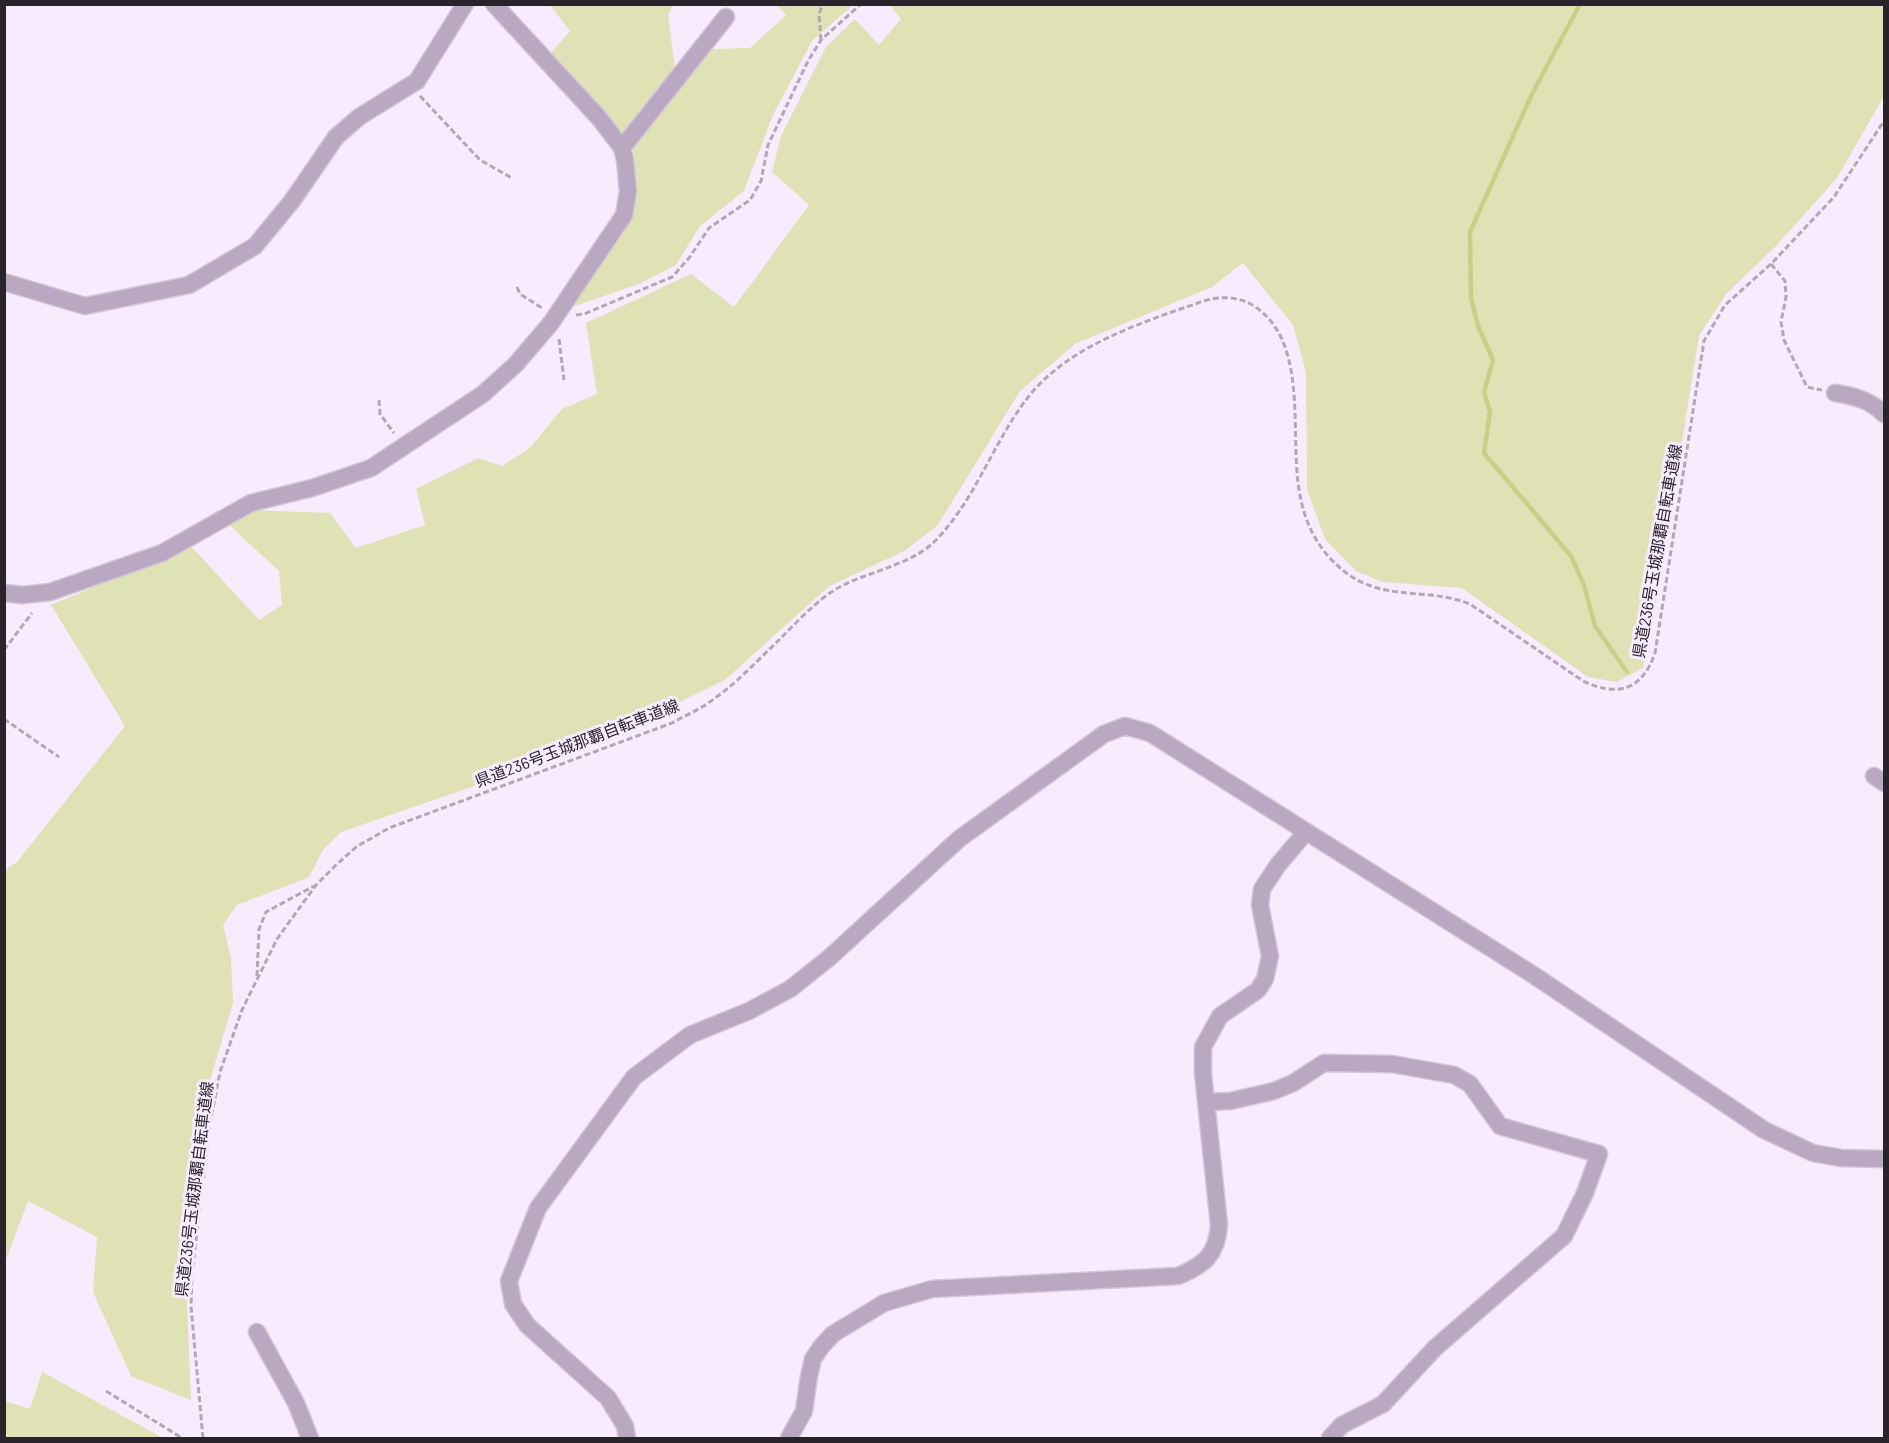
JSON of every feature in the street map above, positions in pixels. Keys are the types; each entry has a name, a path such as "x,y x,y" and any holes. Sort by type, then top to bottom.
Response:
{"street":[{"path":"4,282 85,306 189,285 255,246 292,201 336,137 359,117 417,81 432,62 465,4"},
{"path":"4,593 22,595 50,592 162,553 251,503 312,488 371,468 483,394 516,364 556,316 624,214 628,191 622,148 600,119 494,4"},
{"path":"622,148 726,17"},
{"path":"1835,393 1857,396 1876,405 1884,414"},
{"path":"627,1438 625,1426 608,1398 527,1325 513,1304 509,1281 538,1208 634,1077 690,1035 749,1011 790,989 829,958 959,839 1104,734 1125,726 1150,733 1535,976 1772,1134 1814,1153 1841,1158 1884,1159"},
{"path":"789,1438 804,1411 813,1359 820,1347 833,1334 884,1304 932,1289 1178,1276 1198,1268 1212,1254 1218,1241 1219,1224 1203,1060 1207,1036 1220,1016 1258,990 1265,979 1270,956 1260,904 1262,889 1278,865 1306,832"},
{"path":"1207,1102 1230,1101 1274,1091 1293,1083 1324,1064 1392,1064 1454,1075 1470,1084 1500,1126 1599,1154 1585,1193 1564,1236 1435,1348 1383,1404 1342,1425 1330,1438"},
{"path":"257,1332 296,1403 310,1438"}],"path":[{"path":"821,40 819,14 823,4"},
{"path":"517,287 520,294 556,316 584,315 672,277 689,258 709,228 750,200 761,181 768,145 808,61 821,40 861,4"},
{"path":"411,86 480,160 512,178"},
{"name":"県道236号玉城那覇自転車道線","path":"203,1438 191,1306 192,1273 211,1119 220,1072 257,978 277,939 316,885 356,846 389,828 672,723 709,703 835,590 912,556 935,541 956,513 1030,395 1077,355 1149,320 1213,297 1248,301 1272,320 1283,336 1290,362 1298,482 1302,506 1309,527 1329,557 1355,579 1373,588 1392,593 1448,597 1470,604 1583,681 1603,690 1625,688 1645,675 1654,653 1704,341 1725,305 1771,264 1834,197 1884,121"},
{"path":"1771,264 1785,281 1786,297 1781,322 1784,340 1793,359 1808,387 1835,393"},
{"path":"556,316 564,380"},
{"path":"379,400 380,414 405,446"},
{"path":"4,650 32,613"},
{"path":"4,719 59,757"},
{"path":"257,978 259,929 266,912 316,885"},
{"path":"106,1391 182,1438"}],"green space":[{"path":"889,4 1884,5 1884,96 1837,178 1776,246 1726,294 1699,336 1651,635 1643,668 1617,682 1588,677 1462,588 1383,582 1356,571 1325,539 1307,489 1306,372 1293,325 1243,263 1212,287 1075,344 1020,391 938,525 906,550 828,587 725,680 582,749 341,832 323,850 309,877 237,905 223,925 231,958 233,1003 203,1104 185,1254 191,1400 131,1376 93,1292 97,1237 28,1201 5,1262 5,870 17,862 125,726 51,605 191,546 259,620 282,605 279,571 228,524 255,510 330,513 356,548 425,525 416,489 479,458 502,466 530,448 562,409 597,394 586,323 691,274 734,307 809,205 772,172 781,136 826,47 855,19 879,45 901,19"},
{"path":"550,5 673,5 668,15 675,70 622,136 551,53 570,31"},
{"path":"777,5 853,5 812,41 773,115 744,191 700,226 676,265 639,284 569,308 632,218 635,195 633,148 712,49 750,48 786,15"},
{"path":"42,1372 163,1438 5,1438 5,1401 30,1409"}],"waterway":[{"path":"1580,4 1531,96 1470,232 1471,298 1478,326 1493,360 1484,392 1490,412 1484,453 1571,556 1584,585 1595,626 1627,672"}]}
